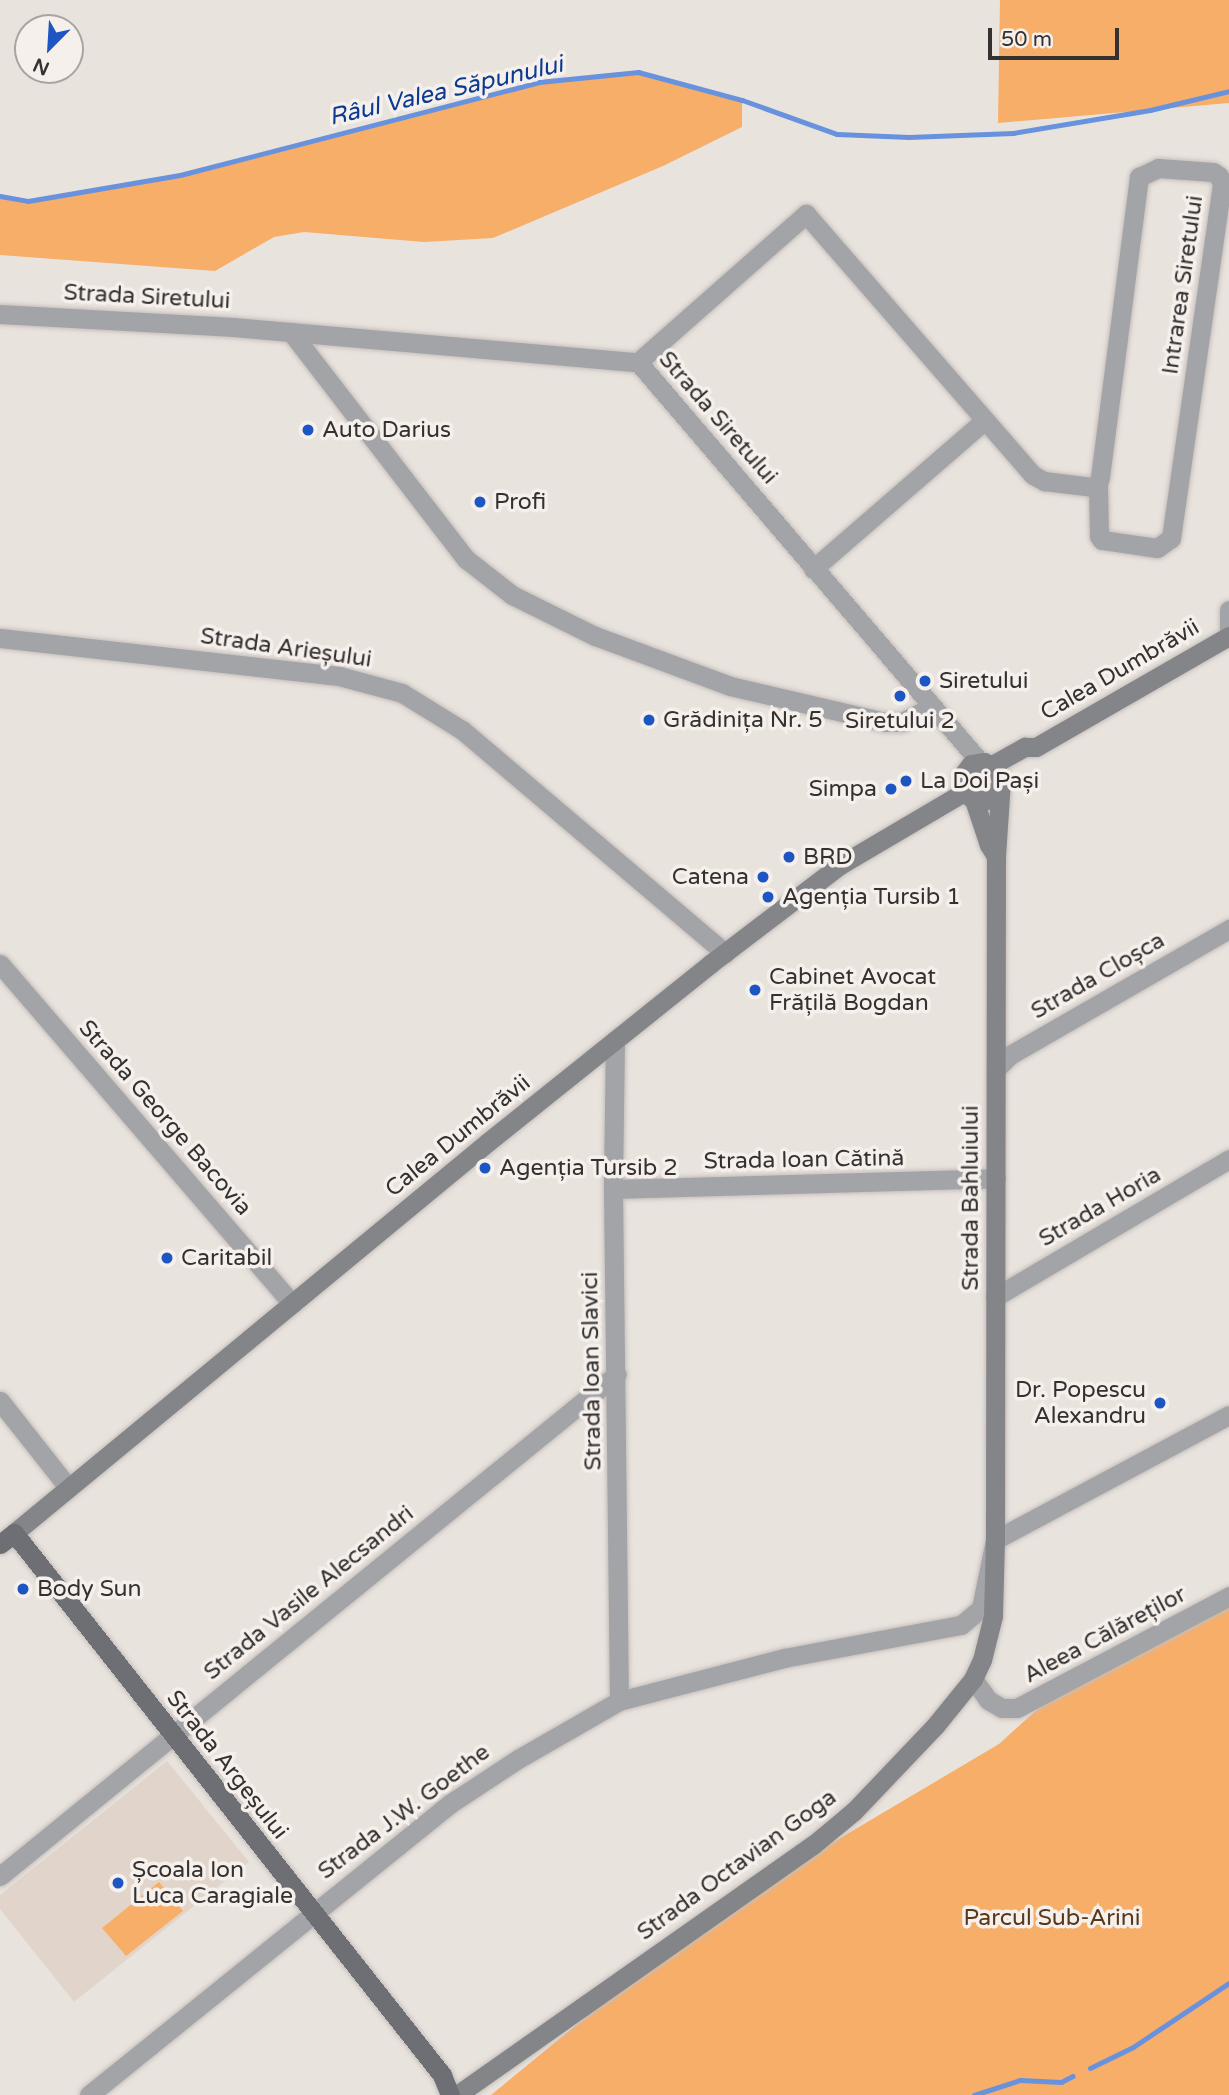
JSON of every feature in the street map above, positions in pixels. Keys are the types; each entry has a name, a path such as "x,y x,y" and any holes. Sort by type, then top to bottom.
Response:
{"main road":[{"name":"Calea Dumbrăvii","path":"7,1538 615,1040 840,865 969,796 987,800 988,772 1025,747 1035,747 1229,637"},
{"path":"969,796 961,780 988,772"},
{"name":"Strada Bahluiului","path":"988,772 999,845 996,856 995,1540"},
{"name":"Strada Bahluiului","path":"969,796 996,856"},
{"name":"Strada Argeșului","path":"7,1538 173,1736 442,2075 450,2095"},
{"name":"Strada Octavian Goga","path":"457,2095 813,1845 854,1811 895,1769 973,1679 982,1660 993,1616 995,1540"}],"street":[{"name":"Intrarea Siretului","path":"1158,168 1213,172 1219,176 1222,184 1171,538 1157,548 1102,540 1099,536 1098,484 1139,177 1158,168"},
{"path":"638,362 806,214 984,421 1038,479 1086,488 1098,484"},
{"name":"Strada Siretului","path":"0,314 291,332 638,362 949,729 962,738 988,772"},
{"path":"291,332 466,559 512,594 553,617 640,655 774,697 892,722 913,719 931,707"},
{"path":"813,569 984,421"},
{"path":"1229,610 1229,637"},
{"name":"Strada Arieșului","path":"0,638 339,676 402,693 462,730 725,953"},
{"name":"Strada Cloșca","path":"996,1069 1010,1055 1229,929"},
{"name":"Strada George Bacovia","path":"0,964 292,1304"},
{"name":"Strada Ioan Slavici","path":"615,1040 619,1701"},
{"name":"Strada Horia","path":"996,1297 1229,1159"},
{"name":"Strada Ioan Cătină","path":"614,1189 996,1178"},
{"name":"Strada Vasile Alecsandri","path":"0,1877 617,1374"},
{"path":"0,1402 68,1488"},
{"path":"982,1660 976,1638 961,1625 981,1608 995,1540 1229,1415"},
{"name":"Aleea Călăreților","path":"973,1679 980,1694 995,1705 1010,1709 1027,1705 1229,1596"},
{"name":"Strada J.W. Goethe","path":"89,2095 451,1803 518,1759 619,1701 784,1658 961,1625"}],"shaded area":[{"name":"Școala Ion Luca Caragiale","path":"167,1761 249,1862 74,2002 0,1909 0,1895"}],"green space":[{"path":"1000,0 1229,0 1229,103 998,123"},
{"path":"638,72 742,100 742,127 663,166 493,238 424,242 304,232 274,237 215,271 0,255 0,196 28,201 180,175 539,82"},
{"name":"Parcul Sub-Arini","path":"1229,1596 1229,2095 491,2095 625,1985 815,1853 999,1744 1062,1687"},
{"path":"159,1882 183,1911 126,1956 102,1928"}],"waterway":[{"name":"Râul Valea Săpunului","path":"0,196 28,201 180,175 539,82 638,72 742,100 837,134 909,137 1013,133 1150,110 1229,91"},
{"path":"1090,2068 1133,2047 1229,1983"},
{"path":"974,2095 1020,2080 1061,2082 1073,2076"}],"place":[{"name":"Auto Darius","path":"308,430"},
{"name":"Profi","path":"480,502"},
{"name":"Siretului","path":"925,681"},
{"name":"Siretului 2","path":"900,696"},
{"name":"Grădinița Nr. 5","path":"649,720"},
{"name":"La Doi Pași","path":"906,781"},
{"name":"Simpa","path":"891,789"},
{"name":"BRD","path":"789,857"},
{"name":"Catena","path":"763,877"},
{"name":"Agenția Tursib 1","path":"768,897"},
{"name":"Cabinet Avocat Frățilă Bogdan","path":"755,990"},
{"name":"Agenția Tursib 2","path":"485,1168"},
{"name":"Caritabil","path":"167,1258"},
{"name":"Dr. Popescu Alexandru","path":"1160,1403"},
{"name":"Body Sun","path":"23,1589"},
{"name":"Școala Ion Luca Caragiale","path":"118,1883"}]}
